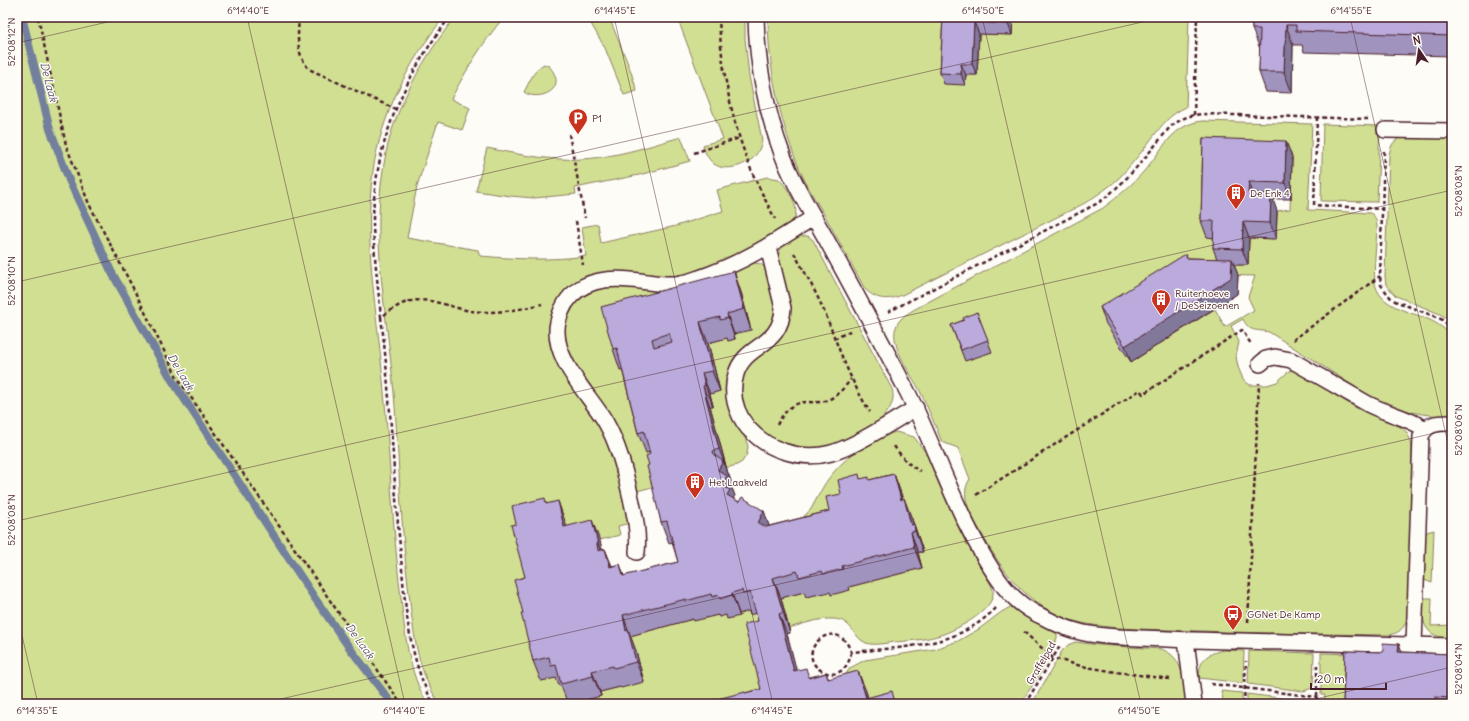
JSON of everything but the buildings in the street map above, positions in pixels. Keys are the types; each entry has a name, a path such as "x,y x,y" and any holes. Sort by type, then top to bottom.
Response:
{"lane":[{"path":"756,17 760,73 765,101 783,156 916,408 970,533 1001,584 1010,593 1030,610 1044,618 1070,629 1083,633 1099,635 1186,640 1452,646"},
{"path":"1385,130 1452,131"},
{"path":"637,552 638,535 636,521 626,475 618,450 605,421 568,366 561,352 557,325 564,305 571,295 594,283 613,280 675,284 688,282 722,269 768,247 814,217"},
{"path":"768,247 783,308 782,317 776,333 750,354 739,366 734,382 734,401 742,420 750,430 766,443 778,450 806,456 822,456 839,452 853,446 916,408"},
{"path":"1263,361 1276,357 1291,360 1381,411 1399,416 1425,429"},
{"path":"1414,645 1420,436 1425,429 1434,423 1452,423"},
{"path":"1186,640 1194,704"}],"path":[{"path":"38,17 66,145 88,204 132,286 177,377 401,704"},
{"path":"299,17 297,43 303,62 309,69 395,109"},
{"path":"434,704 422,682 417,667 403,585 396,508 388,381 376,269 373,222 376,184 382,148 395,109 412,73 450,17"},
{"path":"719,17 728,91 739,138 758,187 809,279 827,318 834,338"},
{"path":"1194,115 1197,17"},
{"path":"871,321 1098,203 1113,192 1127,178 1170,127 1177,121 1194,115 1317,117 1386,120 1382,209 1381,285 1390,297 1396,301 1441,319 1452,328"},
{"path":"1317,117 1314,205 1382,209"},
{"path":"569,134 585,218"},
{"path":"694,153 739,138"},
{"path":"576,220 586,286"},
{"path":"1263,361 1380,276"},
{"path":"381,318 401,304 411,301 421,300 472,311 501,312 534,306 571,295"},
{"path":"958,506 1140,390 1143,394 1242,330 1263,361 1244,704"},
{"path":"766,443 786,410 794,405 824,401 834,397 851,379"},
{"path":"851,652 919,645 953,637 968,629 992,611 1010,593"},
{"name":"Graffelpad","path":"1026,704 1070,629"},
{"path":"827,635 836,635 843,638 848,644 851,652 850,660 846,667 839,672 831,674 823,672 815,666 812,657 813,647 818,639 827,635"},
{"path":"1317,697 1318,643"}],"green space":[{"path":"17,17 444,17 431,34 408,70 390,109 377,150 370,197 370,250 372,276 388,435 395,544 404,625 408,652 412,666 421,692 428,704 17,704"},
{"path":"455,17 504,17 475,56 451,99 470,108 462,130 438,122 417,186 407,238 478,250 480,256 560,259 586,256 582,227 598,224 601,243 676,226 723,211 717,190 767,177 779,179 789,191 794,202 796,212 795,217 789,224 762,242 725,260 693,273 676,277 620,273 581,281 552,323 614,457 630,523 618,526 620,535 572,547 532,597 541,681 557,677 563,685 568,704 440,704 425,677 416,647 408,585 400,496 395,406 379,248 379,217 381,185 386,153 397,117 413,81 433,48"},
{"path":"609,17 630,69 637,91 624,95 605,48 590,22 589,18"},
{"path":"677,17 745,17 745,38 749,76 762,140 756,155 744,164 723,168 714,164 708,158 703,145 723,139"},
{"path":"768,17 951,17 965,85 966,75 977,75 979,34 1012,35 1005,17 1189,17 1186,107 1175,113 1167,120 1120,177 1108,188 1085,203 902,295 887,299 882,298 869,293 865,289 809,189 797,163 780,110 772,73"},
{"path":"544,64 549,66 555,75 556,82 554,88 543,95 529,95 524,92 537,69"},
{"path":"1202,121 1312,124 1308,210 1370,213 1373,215 1377,226 1375,282 1380,294 1391,305 1433,322 1445,329 1452,336 1452,417 1422,414 1399,409 1379,402 1269,332 1248,327 1243,319 1231,326 1239,342 1236,356 1238,367 1243,379 1250,385 1267,385 1277,382 1289,371 1294,370 1358,409 1403,428 1408,435 1412,449 1409,603 1406,623 1396,633 1390,635 1118,628 1076,622 1051,612 1038,604 1016,584 989,547 968,507 966,493 970,479 958,448 942,442 920,391 898,351 895,335 896,327 901,319 913,310 1103,208 1120,195 1145,170 1169,139 1183,127","holes":["1292,157 1290,209 1277,211 1276,239 1249,238 1247,265 1219,265 1220,238","1219,275 1255,276 1248,297 1254,310 1225,327 1215,309 1131,362"]},
{"path":"1323,124 1380,126 1377,202 1321,201"},
{"path":"681,137 690,161 639,175 575,188 576,194 534,198 476,191 487,148 533,156 575,159 622,153"},
{"path":"1402,137 1452,138 1452,321 1440,314 1396,296 1386,285 1389,155 1393,144 1396,140"},
{"path":"802,236 808,236 813,240 893,392 891,406 886,414 870,428 851,439 834,446 804,450 771,438 752,423 744,409 740,390 744,371 752,361 776,343 785,329 788,319 778,261 779,255 785,244"},
{"path":"755,263 761,264 766,269 770,278 777,307 773,325 735,360 742,430 748,446 747,454 742,462 726,468 710,406 713,406 710,394 720,391 708,343 727,338 728,341 735,339 734,334 741,292 620,370 624,369 646,453 652,452 656,486 637,491 568,353 563,329 568,313 583,295 599,288 635,285"},
{"path":"896,432 914,437 926,453 961,533 991,585 993,594 991,601 979,614 961,626 944,634 916,640 870,644 860,639 846,623 841,620 834,619 817,620 789,628 781,598 805,592 806,597 830,591 850,590 849,587 922,568 918,553 923,551 849,514 798,523 811,509 829,478 845,460 874,440"},
{"path":"1434,530 1432,583 1424,580 1423,576 1424,536 1427,532"},
{"path":"1422,598 1432,598 1431,626 1452,625 1452,638 1435,635 1426,627"},
{"path":"1010,607 1019,609 1057,633 1057,638 1038,677 1020,704 869,704 843,678 850,668 865,660 935,649 958,641 979,629"},
{"path":"749,611 758,613 767,704 571,704 601,696 600,692 621,687 630,636 693,619 719,615 719,617 726,615 740,616 739,614"},
{"path":"1075,642 1161,649 1169,653 1179,664 1183,679 1186,704 1032,704 1062,651 1068,645"},
{"path":"1223,650 1244,651 1243,683 1199,678 1202,662 1208,656"},
{"path":"1249,651 1314,653 1313,686 1310,689 1303,691 1248,684"},
{"path":"1321,653 1351,654 1350,704 1324,704 1325,695 1321,695"},
{"path":"1221,691 1242,693 1242,704 1224,704"},
{"path":"1247,694 1304,701 1311,704 1247,704"}],"waterway":[{"name":"De Laak","path":"22,17 50,129 69,180 111,271 172,380 314,597 346,643 392,704"}],"place":[{"name":"P1","path":"578,135"},
{"name":"De Enk 4","path":"1236,210"},
{"name":"Ruiterhoeve / DeSeizoenen","path":"1161,316"},
{"name":"Het Laakveld","path":"695,499"},
{"name":"GGNet De Kamp","path":"1233,631"}]}
